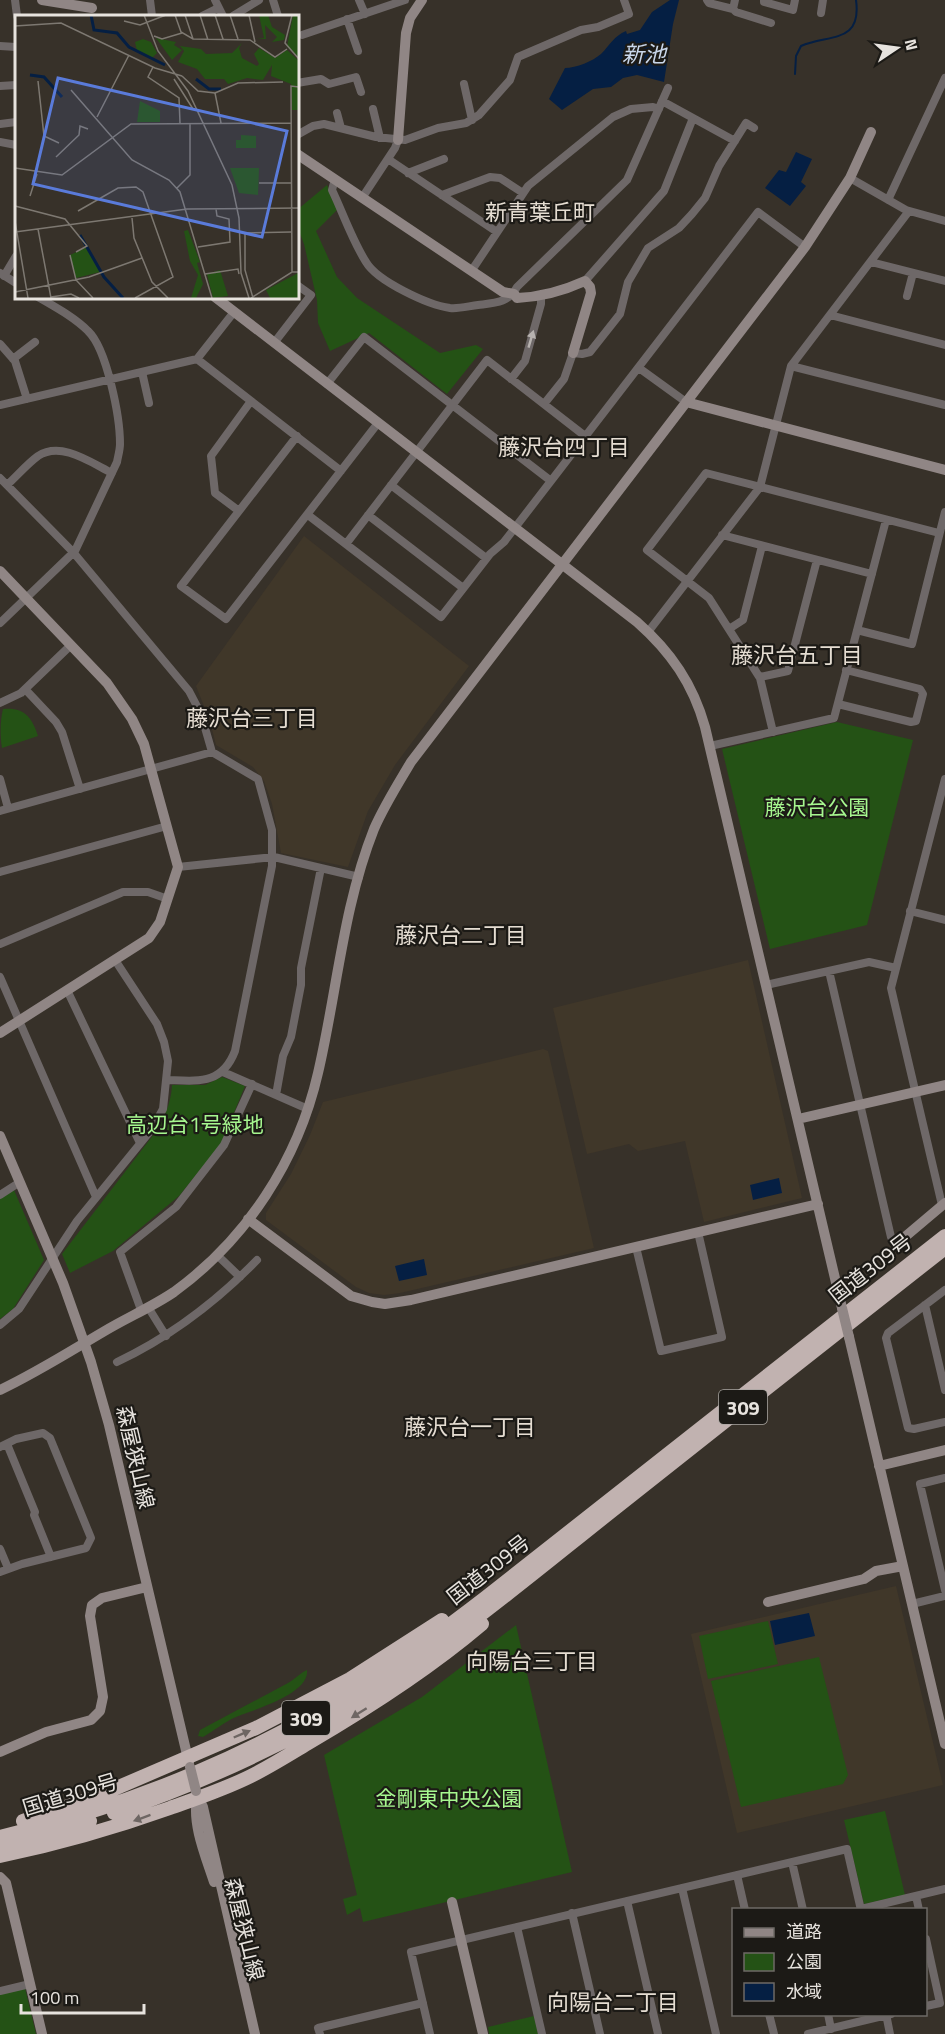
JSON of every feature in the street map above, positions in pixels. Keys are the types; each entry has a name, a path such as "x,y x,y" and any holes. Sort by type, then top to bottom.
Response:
{"highway":[{"name":"国道309号","path":"0,1837 77,1816 179,1780 290,1728 372,1680 427,1642 943,1244"},
{"name":"国道309号","path":"0,1847 72,1827 167,1795 242,1762 342,1710 455,1633 943,1244"},
{"name":"309","path":"189,1762 350,1679 481,1594 536,1551 574,1528"},
{"name":"309","path":"196,1795 250,1776 386,1696 451,1650 551,1558"},
{"path":"0,1828 83,1802 189,1762"},
{"path":"0,1856 84,1837 196,1795"}],"street":[{"path":"15,0 16,15"},
{"path":"42,0 93,8"},
{"path":"150,0 152,15"},
{"path":"214,0 222,15"},
{"path":"236,15 259,0"},
{"path":"273,0 278,15"},
{"path":"359,0 365,14"},
{"path":"302,35 405,0"},
{"path":"362,198 398,140 406,33 410,18 422,0"},
{"path":"298,134 319,124 380,138 410,140 438,128 466,123 479,115 510,80 518,57 571,34 598,27 628,14 624,0"},
{"path":"707,0 709,3 771,22"},
{"path":"733,9 735,0"},
{"path":"764,0 764,2 793,10 795,0"},
{"path":"821,13 823,0"},
{"path":"204,15 219,8"},
{"path":"347,19 358,51"},
{"path":"0,46 15,47"},
{"path":"317,70 319,79"},
{"path":"298,83 319,79 329,84 355,73 361,92"},
{"path":"888,200 945,78"},
{"path":"0,86 15,85"},
{"path":"457,91 465,87 472,120"},
{"path":"334,179 332,190 366,262 381,278 430,303 450,308 500,302 514,294 517,287 627,180 668,88"},
{"path":"472,270 528,186 613,117 631,109 661,105 693,118 735,141"},
{"path":"373,109 380,118 380,138"},
{"path":"337,113 341,128"},
{"path":"298,155 503,292 514,294 517,298 541,296 585,281 664,191 693,118"},
{"path":"0,124 15,122"},
{"path":"573,353 582,354 593,350 620,314 628,282 648,249 679,228 692,214 705,198 719,166 746,123 754,128"},
{"path":"0,1390 30,1376 173,1292 217,1255 248,1219 284,1165 308,1109 318,1072 359,877 381,814 411,762 804,247 850,178 871,132"},
{"path":"0,142 15,145"},
{"path":"388,159 497,232"},
{"path":"408,172 444,159"},
{"path":"442,195 490,177 500,178 523,193"},
{"path":"850,178 909,211 945,220"},
{"path":"648,632 760,487 792,366 909,211"},
{"path":"308,514 441,617 486,558 504,542 758,212 804,247"},
{"path":"15,257 2,274 15,282"},
{"path":"871,262 945,281"},
{"path":"907,296 913,273"},
{"path":"544,404 564,379 573,353 591,293 585,281"},
{"path":"274,343 311,295 298,286"},
{"path":"511,379 525,361 542,304 541,296"},
{"path":"0,623 74,553 112,473 120,447 120,429 98,343 88,330 40,298"},
{"path":"216,298 648,632 672,658 689,684 699,705 710,746 945,1744"},
{"path":"0,405 197,359 234,312"},
{"path":"830,315 945,345"},
{"path":"327,384 364,337 551,481"},
{"path":"13,359 35,342"},
{"path":"0,345 13,359 20,372 27,399"},
{"path":"197,359 341,471"},
{"path":"346,544 487,360 585,436"},
{"path":"792,366 945,405"},
{"path":"639,368 686,402 945,470"},
{"path":"142,372 149,403"},
{"path":"239,511 215,493 211,456 251,401"},
{"path":"297,436 181,586 226,620 378,423"},
{"path":"7,485 36,458 46,452 56,450 67,452 112,473"},
{"path":"773,732 760,677 709,598 647,550 706,473 939,533"},
{"path":"0,478 74,553 189,691 201,714 212,752 258,779 272,830 273,857 235,1051 223,1072 205,1080 167,1080"},
{"path":"391,485 486,558"},
{"path":"857,630 912,644 945,512"},
{"path":"368,515 463,588"},
{"path":"710,746 834,718 886,520"},
{"path":"722,535 872,574"},
{"path":"729,629 743,620 762,546"},
{"path":"760,677 788,671 817,560"},
{"path":"0,571 107,683 124,705 139,731 152,769 178,867 155,931 143,943 0,1034"},
{"path":"0,703 13,698 25,689 71,645"},
{"path":"838,704 911,722 916,721 921,703 923,694 920,689 846,670"},
{"path":"25,689 63,732 80,789"},
{"path":"0,778 4,810 212,752"},
{"path":"829,971 891,1237 900,1241 943,1204 891,988 945,778"},
{"path":"0,872 167,826"},
{"path":"178,867 273,857 359,877"},
{"path":"276,1095 283,1056 291,1037 301,985 301,968 321,868"},
{"path":"0,944 123,892 148,892 168,898"},
{"path":"910,911 945,920"},
{"path":"0,1325 20,1309 77,1221 152,1129 163,1109 167,1080 167,1051 162,1033 115,960"},
{"path":"766,985 869,962 896,968"},
{"path":"0,977 96,1197"},
{"path":"68,990 140,1143"},
{"path":"223,1072 308,1109"},
{"path":"166,1335 144,1308 120,1252 176,1207 224,1145 252,1084"},
{"path":"798,1119 945,1085"},
{"name":"森屋狭山線","path":"0,1136 53,1257 85,1343 103,1402 196,1795 203,1807 253,2034"},
{"path":"0,1195 20,1182"},
{"path":"248,1219 351,1296 386,1304 404,1302 818,1204"},
{"path":"636,1247 661,1352 722,1337 698,1232"},
{"path":"217,1255 240,1277"},
{"path":"117,1362 166,1335 221,1295 257,1260"},
{"path":"945,1290 888,1333 886,1338 908,1428 914,1429 945,1422"},
{"path":"925,1305 945,1390"},
{"path":"0,1549 4,1570 86,1548 91,1538 50,1438 43,1433 16,1439 3,1445 35,1512 34,1515 51,1557"},
{"path":"879,1466 945,1450"},
{"path":"945,1478 920,1484 945,1590"},
{"path":"768,1602 864,1579 876,1571 903,1566"},
{"path":"0,1752 36,1736 85,1723 96,1716 102,1704 102,1697 90,1616 92,1605 102,1598 147,1587"},
{"path":"912,1604 945,1596"},
{"path":"430,2034 411,1952 847,1849 861,1908"},
{"path":"792,1862 803,1908"},
{"path":"737,1875 745,1908"},
{"path":"0,1877 6,1883 42,2034"},
{"path":"682,1888 716,2034"},
{"path":"865,1908 945,1889"},
{"path":"915,1896 918,1908"},
{"path":"627,1901 658,2034"},
{"path":"452,1902 483,2034"},
{"path":"572,1914 600,2034"},
{"path":"517,1927 542,2034"},
{"path":"927,1944 940,2003 927,2006"},
{"path":"0,1991 30,1984"},
{"path":"320,2034 318,2028 423,2003"},
{"path":"770,2016 774,2034"},
{"path":"828,2016 831,2029"},
{"path":"808,2034 884,2016"},
{"path":"888,2016 890,2034"}],"shaded area":[{"path":"304,536 469,666 395,765 368,811 348,867 281,853 272,804 264,781 253,767 216,745 210,721 196,686"},
{"path":"748,960 802,1198 704,1222 685,1141 638,1151 629,1144 587,1154 553,1008"},
{"path":"543,1049 548,1051 594,1248 384,1295 369,1293 356,1287 266,1220 266,1213 291,1174 323,1102"},
{"path":"896,1586 943,1785 737,1833 691,1634"}],"green space":[{"path":"327,185 338,209 316,231 337,277 357,298 440,353 476,345 483,349 447,394 369,333 330,351 318,323 317,300 304,244 298,229 298,209"},
{"path":"3,709 16,710 26,715 33,723 38,736 2,748"},
{"name":"藤沢台公園","path":"837,722 913,740 867,925 770,949 722,749"},
{"name":"高辺台1号緑地","path":"222,1077 245,1086 221,1144 179,1196 113,1251 70,1273 62,1254 154,1134 166,1111 172,1085 205,1085"},
{"path":"14,1190 44,1260 13,1309 0,1319 0,1199"},
{"path":"768,1621 778,1664 708,1679 699,1636"},
{"name":"金剛東中央公園","path":"516,1625 572,1872 363,1922 360,1908 347,1915 343,1899 357,1895 324,1755 422,1697"},
{"path":"819,1657 848,1775 843,1784 741,1807 711,1681"},
{"path":"307,1670 306,1679 290,1694 232,1719 203,1737 198,1736 200,1730 288,1683"},
{"path":"885,1811 905,1895 864,1904 844,1820"},
{"path":"25,1988 36,2034 0,2034 0,1994"},
{"path":"534,2016 538,2034 489,2034 488,2027"}],"water":[{"name":"新池","path":"670,0 679,0 664,82 637,75 623,78 611,87 593,89 562,110 549,99 565,68 594,59 622,33 626,31 627,34 640,30 652,12"},
{"path":"796,152 812,159 801,182 806,186 790,206 765,188 779,170 786,172"},
{"path":"779,1178 782,1193 753,1200 750,1185"},
{"path":"424,1259 427,1275 399,1281 395,1266"},
{"path":"809,1613 815,1636 775,1645 770,1621"}],"waterway":[{"path":"795,74 796,56 801,46 849,31 857,14 856,0"}],"district":[{"name":"新青葉丘町","path":"540,212"},
{"name":"藤沢台四丁目","path":"564,447"},
{"name":"藤沢台五丁目","path":"797,655"},
{"name":"藤沢台三丁目","path":"252,718"},
{"name":"藤沢台二丁目","path":"461,935"},
{"name":"藤沢台一丁目","path":"470,1427"},
{"name":"向陽台三丁目","path":"532,1661"},
{"name":"向陽台二丁目","path":"613,2002"}]}
